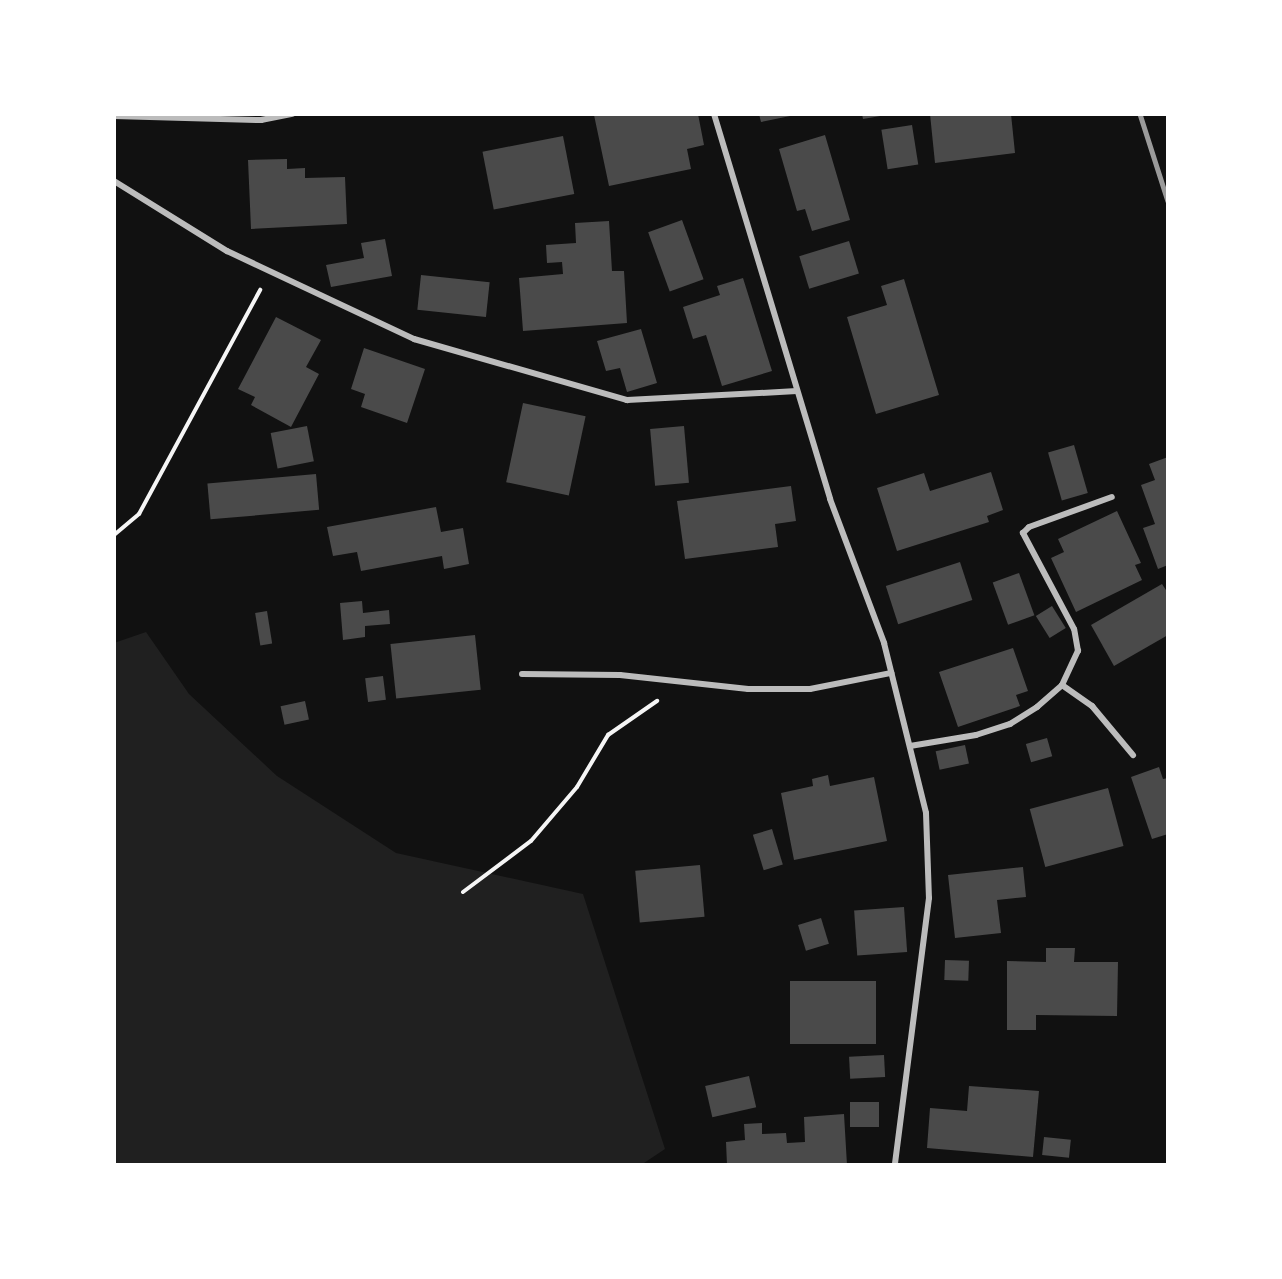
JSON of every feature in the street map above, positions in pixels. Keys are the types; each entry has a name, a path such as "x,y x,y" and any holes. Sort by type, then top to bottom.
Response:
{"street":[{"path":"114,116 261,120 292,114"},
{"path":"714,114 830,499 884,643 926,813 929,898 895,1165"},
{"path":"114,181 227,250 414,339 627,400 797,391"},
{"path":"910,746 976,735 1010,724 1037,707 1062,685 1078,651 1074,629 1023,533 1029,527 1112,497"},
{"path":"522,674 620,675 748,689 810,689 891,673"},
{"path":"1062,685 1092,706 1133,754"}],"path":[{"path":"114,535 139,514 270,271"},
{"path":"463,892 531,840 576,787 608,735 685,682"}],"shaded area":[{"path":"146,632 189,694 277,776 396,853 583,894 665,1149 641,1165 114,1165 114,643"}],"building":[{"path":"698,114 704,145 687,149 691,169 609,186 594,115"},
{"path":"759,114 794,114 795,115 761,122"},
{"path":"862,114 886,114 886,115 863,119"},
{"path":"930,114 1011,114 1015,153 935,163"},
{"path":"912,125 918,165 888,169 881,130"},
{"path":"825,135 850,220 812,231 805,209 797,211 779,149"},
{"path":"563,136 574,194 494,210 483,152"},
{"path":"287,159 287,169 305,168 305,178 345,177 347,224 251,229 248,160"},
{"path":"682,220 704,279 670,292 648,232"},
{"path":"609,221 612,271 624,271 627,323 523,331 519,278 563,274 562,262 547,263 546,245 576,243 575,223"},
{"path":"385,239 392,276 331,287 326,265 364,258 361,243"},
{"path":"849,241 859,274 809,289 799,256"},
{"path":"421,275 490,282 486,317 417,310"},
{"path":"743,278 772,371 722,386 706,335 693,339 683,307 720,295 717,286"},
{"path":"904,279 939,395 876,414 847,317 887,305 881,286"},
{"path":"276,317 321,340 306,367 319,374 291,427 251,405 255,397 238,389"},
{"path":"641,329 657,383 627,392 620,368 606,371 597,341"},
{"path":"364,348 425,369 407,423 361,407 365,394 351,389"},
{"path":"523,403 586,416 569,496 506,482"},
{"path":"307,426 314,461 278,468 271,433"},
{"path":"684,426 689,483 655,486 650,429"},
{"path":"1074,445 1088,493 1062,501 1048,452"},
{"path":"1168,457 1168,565 1158,569 1143,528 1155,524 1141,485 1155,480 1149,464"},
{"path":"991,472 1003,510 987,516 989,522 897,551 877,488 924,473 930,491"},
{"path":"316,474 319,510 211,519 207,483"},
{"path":"791,486 796,521 775,524 778,547 685,559 677,501"},
{"path":"436,507 441,532 463,528 469,564 444,569 442,556 361,571 357,552 333,556 327,527"},
{"path":"1117,511 1141,563 1135,565 1142,580 1076,612 1051,558 1064,552 1058,539"},
{"path":"960,562 972,600 898,624 886,586"},
{"path":"1019,573 1034,615 1008,625 993,583"},
{"path":"1162,584 1168,593 1168,635 1114,666 1091,625"},
{"path":"362,601 363,613 389,610 390,624 365,626 365,637 343,640 340,603"},
{"path":"1052,606 1066,628 1050,638 1036,616"},
{"path":"267,611 272,644 260,645 255,613"},
{"path":"475,635 481,690 396,699 390,644"},
{"path":"1013,648 1028,691 1016,695 1020,706 958,727 939,672"},
{"path":"383,676 386,700 368,702 365,678"},
{"path":"305,701 309,720 284,725 281,706"},
{"path":"1047,738 1052,756 1031,762 1026,744"},
{"path":"965,745 969,764 940,770 936,751"},
{"path":"1159,767 1163,779 1168,778 1168,834 1152,839 1131,777"},
{"path":"828,775 830,786 874,777 887,841 794,860 781,793 813,786 812,779"},
{"path":"1108,788 1124,846 1045,867 1030,809"},
{"path":"772,829 783,864 764,870 753,835"},
{"path":"700,865 705,917 640,922 635,871"},
{"path":"1023,867 1026,897 997,900 1001,933 955,938 948,875"},
{"path":"904,907 907,952 857,955 854,910"},
{"path":"821,918 829,944 806,951 798,925"},
{"path":"1046,948 1075,948 1074,962 1118,962 1117,1016 1036,1015 1036,1030 1007,1030 1007,961 1046,962"},
{"path":"945,960 969,961 968,981 944,980"},
{"path":"790,981 876,981 876,1044 790,1044"},
{"path":"884,1055 885,1077 850,1079 849,1057"},
{"path":"749,1076 756,1107 712,1117 705,1086"},
{"path":"969,1086 1039,1091 1033,1157 927,1148 930,1108 967,1111"},
{"path":"850,1102 879,1102 879,1127 850,1127"},
{"path":"844,1114 847,1165 727,1165 726,1142 745,1140 744,1124 762,1123 762,1134 786,1133 787,1143 805,1142 804,1117"},
{"path":"1044,1137 1071,1140 1069,1158 1042,1155"}],"railway":[{"path":"1140,114 1168,201"}]}
